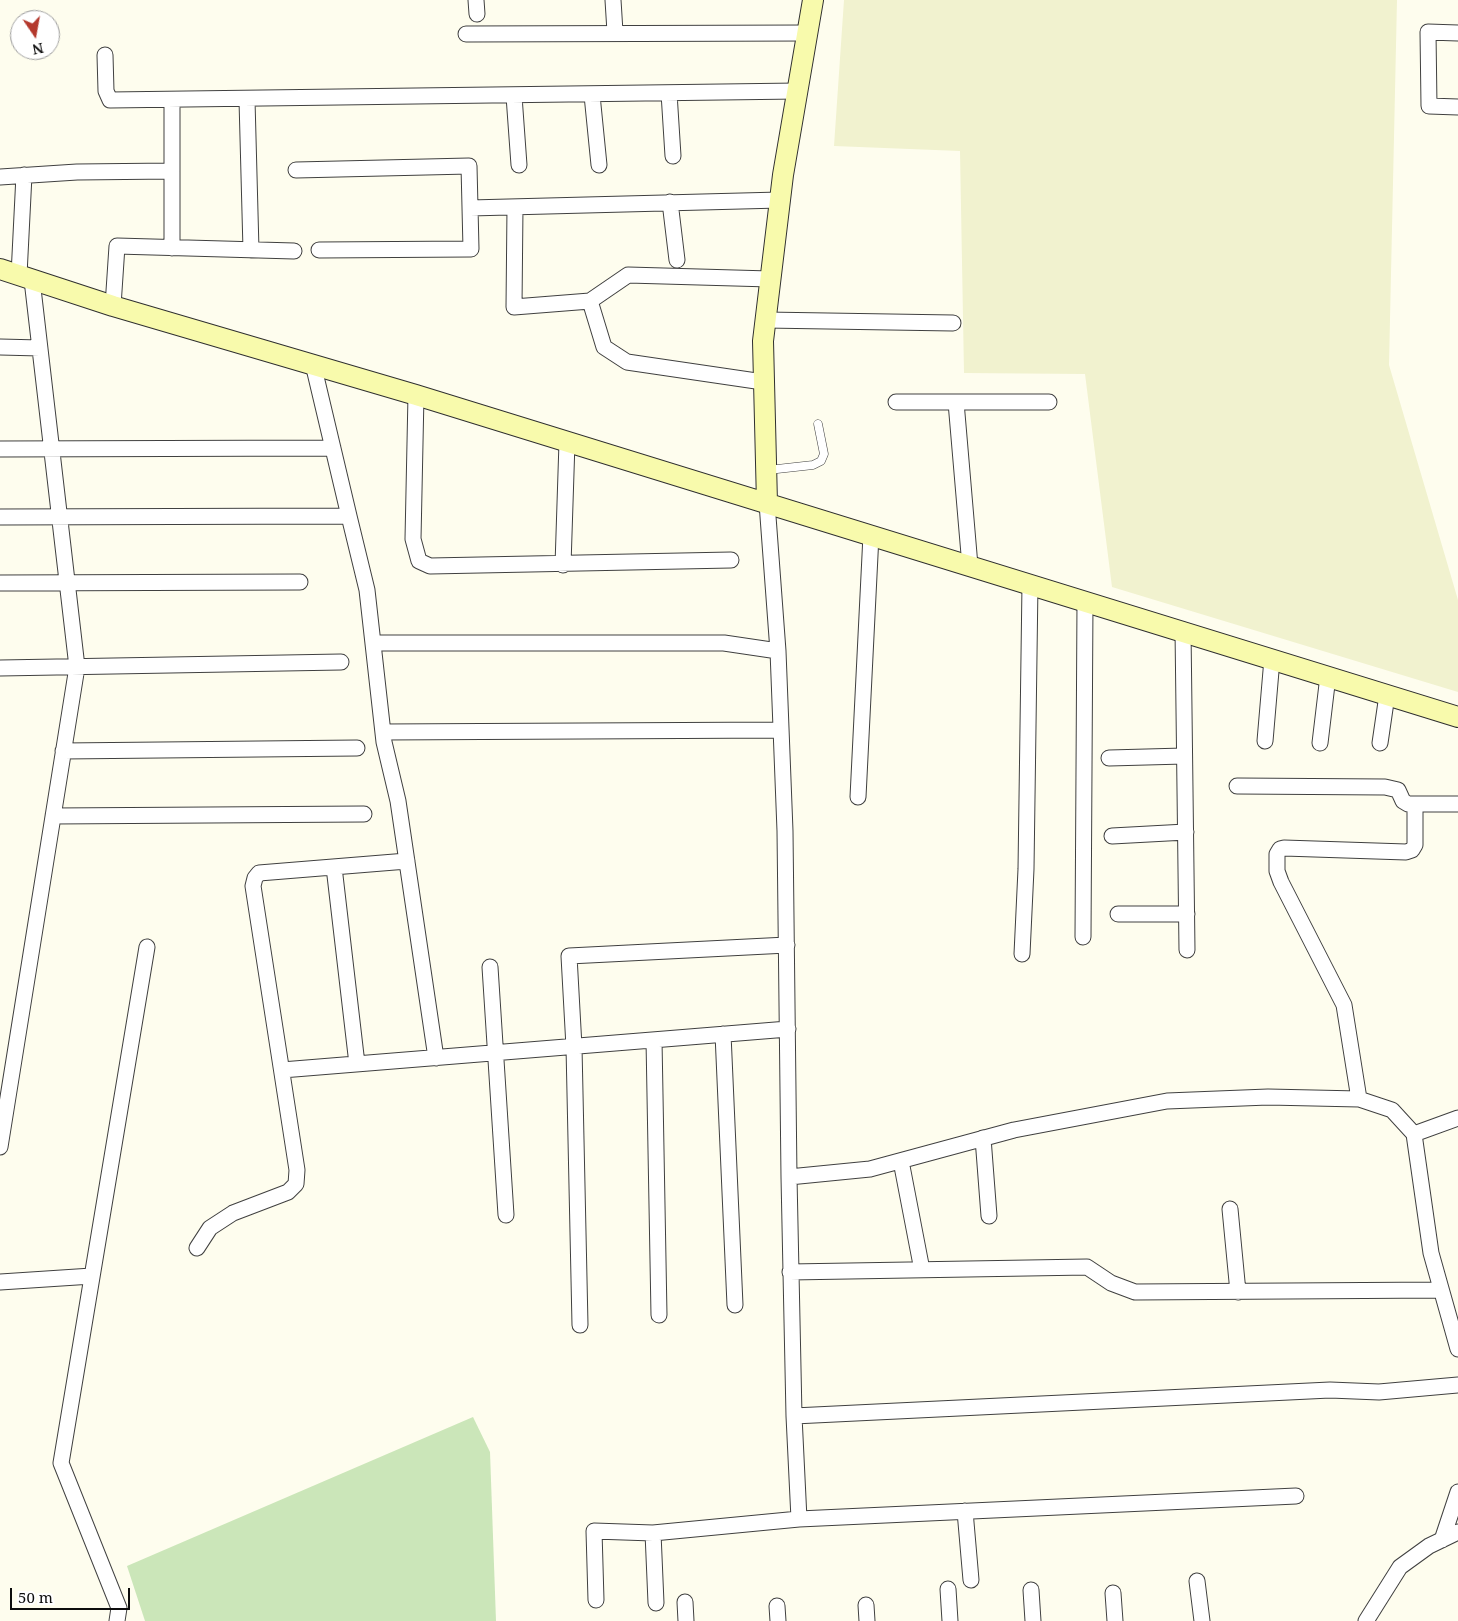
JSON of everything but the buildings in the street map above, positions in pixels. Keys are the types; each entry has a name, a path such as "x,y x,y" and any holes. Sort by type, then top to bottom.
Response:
{"street":[{"path":"613,0 615,32"},
{"path":"799,1520 790,1272 787,945 781,730 778,651 767,503 764,382 765,320 780,200 813,0"},
{"path":"466,34 615,32 808,33"},
{"path":"1458,33 1428,32 1429,106 1458,107"},
{"path":"105,56 106,90 110,100 592,95 798,90"},
{"path":"669,93 673,156"},
{"path":"592,95 599,166"},
{"path":"514,96 519,164"},
{"path":"172,100 172,248"},
{"path":"247,100 251,250"},
{"path":"296,170 468,166 471,250 319,250"},
{"path":"0,176 172,171"},
{"path":"0,1147 2,1122 64,751 76,667 40,348 17,275 24,175"},
{"path":"470,208 780,200"},
{"path":"670,202 677,260"},
{"path":"515,207 514,307 590,301 628,275 770,279"},
{"path":"113,306 117,246 294,251"},
{"path":"17,275 113,306 416,395 1085,602 1183,630 1458,717"},
{"path":"590,301 604,348 628,362 764,382"},
{"path":"765,320 953,323"},
{"path":"0,347 40,348"},
{"path":"313,364 368,590 383,732 398,801 436,1058"},
{"path":"416,395 413,539 420,561 430,566 563,565 731,560"},
{"path":"896,402 1049,402"},
{"path":"956,402 970,566"},
{"path":"563,565 567,442"},
{"path":"0,448 333,448"},
{"path":"0,517 349,516"},
{"path":"858,798 872,535"},
{"path":"0,583 300,582"},
{"path":"1022,954 1026,869 1030,584"},
{"path":"1082,937 1085,602"},
{"path":"1183,630 1187,950"},
{"path":"373,643 724,643 778,651"},
{"path":"1265,740 1272,659"},
{"path":"0,668 341,662"},
{"path":"1320,743 1328,676"},
{"path":"1380,743 1387,695"},
{"path":"383,732 781,730"},
{"path":"64,751 357,748"},
{"path":"1109,758 1184,756"},
{"path":"1237,786 1385,787 1398,790 1403,801 1415,804 1458,804"},
{"path":"1359,1099 1344,1005 1281,882 1277,871 1277,854 1284,848 1406,852 1412,850 1415,844 1415,804"},
{"path":"53,816 364,814"},
{"path":"1112,836 1186,832"},
{"path":"197,1248 210,1228 233,1213 288,1192 296,1184 297,1170 252,886 260,873 407,861"},
{"path":"334,867 357,1064"},
{"path":"1118,914 1187,914"},
{"path":"580,1325 574,1047 569,956 787,945"},
{"path":"117,1621 119,1608 61,1462 147,947"},
{"path":"490,967 506,1216"},
{"path":"282,1070 788,1029"},
{"path":"723,1034 736,1305"},
{"path":"654,1040 659,1315"},
{"path":"789,1177 870,1169 1014,1130 1167,1101 1268,1097 1359,1099 1392,1110 1414,1134 1430,1253 1458,1349"},
{"path":"1414,1134 1458,1118"},
{"path":"983,1138 989,1216"},
{"path":"901,1161 922,1270"},
{"path":"1230,1210 1238,1292"},
{"path":"790,1272 1087,1267 1111,1283 1135,1292 1440,1290"},
{"path":"0,1282 92,1276"},
{"path":"794,1416 1330,1390 1379,1392 1458,1385"},
{"path":"1442,1540 1458,1492"},
{"path":"596,1600 594,1531 654,1532 799,1520 1296,1496"},
{"path":"965,1511 971,1580"},
{"path":"654,1532 656,1603"},
{"path":"1366,1621 1400,1567 1458,1532"},
{"path":"1197,1581 1202,1621"},
{"path":"948,1589 950,1621"},
{"path":"1031,1590 1033,1621"},
{"path":"1113,1593 1115,1621"},
{"path":"685,1602 686,1621"},
{"path":"866,1605 867,1621"}],"lane":[{"path":"766,470 813,465 821,461 824,454 818,424"}],"green space":[{"path":"844,0 1397,0 1389,365 1458,600 1458,692 1112,587 1085,374 964,373 960,151 834,146"},
{"path":"473,1417 490,1452 496,1621 145,1621 127,1566"}]}
